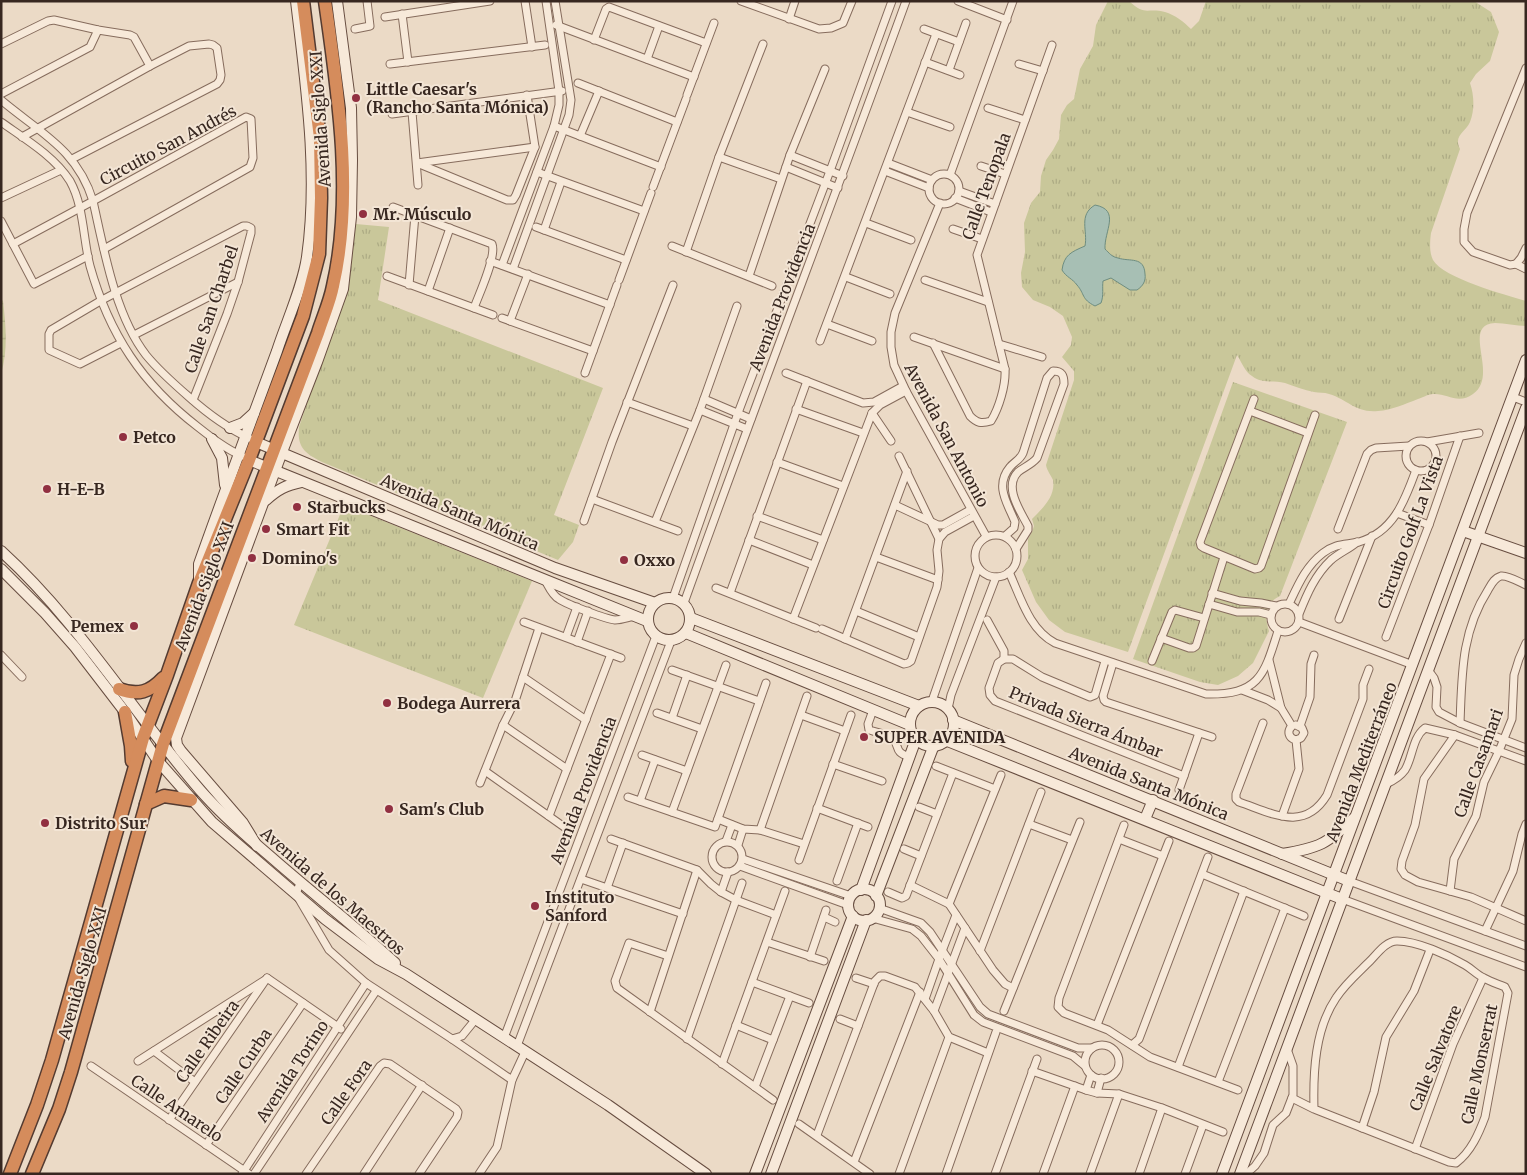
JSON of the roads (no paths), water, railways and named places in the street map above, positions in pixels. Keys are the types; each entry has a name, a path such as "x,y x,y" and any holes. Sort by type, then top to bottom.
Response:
{"highway":[{"name":"Avenida Siglo XXI","path":"10,1174 38,1106 52,1060 142,738 167,674 250,439 276,373 303,316 319,254 315,138 304,1"},
{"name":"Avenida Siglo XXI","path":"32,1174 56,1117 71,1072 163,744 179,714 230,577 248,515 272,469 318,333 338,288 342,222 342,152 336,41 325,1"},
{"path":"248,515 264,502"},
{"path":"120,689 141,693 152,688 167,674"},
{"path":"125,712 131,746 131,778"},
{"path":"146,804 164,796 192,800"}],"street":[{"name":"Avenida Siglo XXI","path":"296,1 315,138"},
{"name":"Avenida Siglo XXI","path":"336,41 337,1"},
{"path":"355,29 370,26 367,1"},
{"path":"385,17 490,1"},
{"path":"525,1 532,47"},
{"path":"502,265 554,126 559,105 559,91 546,1"},
{"path":"512,269 569,115 570,90 555,1"},
{"path":"741,1 818,29 831,28 843,23 852,1"},
{"path":"789,19 795,1"},
{"name":"Avenida Providencia","path":"673,598 738,413 892,1"},
{"name":"Avenida Providencia","path":"684,604 746,429 843,176 906,1"},
{"path":"958,1 1006,20"},
{"path":"950,175 1014,1"},
{"path":"594,40 607,8 706,43"},
{"path":"402,14 408,62"},
{"path":"1,44 48,21 54,20 134,37 150,66"},
{"path":"585,373 714,22"},
{"path":"949,70 966,23"},
{"path":"549,24 694,76"},
{"path":"647,59 659,26"},
{"path":"924,29 959,42"},
{"path":"1,94 90,47 98,30"},
{"path":"820,342 936,34"},
{"path":"22,137 37,127 189,46 209,44 216,48 220,80 217,84 72,159"},
{"path":"686,252 719,156 763,44"},
{"name":"Calle Tenopala","path":"933,343 970,416 975,421 983,423 991,421 995,415 1005,377 1005,369 977,255 1052,44"},
{"path":"390,64 545,45"},
{"path":"925,62 960,75"},
{"path":"1019,64 1043,71"},
{"path":"1526,68 1467,213 1464,229 1464,242 1473,252 1510,265 1516,264 1526,270"},
{"path":"748,276 781,179 824,69"},
{"path":"578,83 677,122"},
{"path":"392,114 570,90"},
{"path":"580,136 599,91"},
{"path":"417,163 507,200 513,200 534,147 527,95"},
{"path":"1,100 53,140 72,159 89,187 116,293 134,335 145,353 163,375 192,400 230,428 250,439"},
{"path":"988,108 1025,120"},
{"path":"412,112 418,185"},
{"path":"907,112 950,127"},
{"name":"Circuito San Andrés","path":"93,201 246,117 251,119 253,158 250,167 104,250"},
{"path":"1,122 44,153 61,170 73,188 95,284 121,343 138,369 158,394 185,418 212,439 244,457"},
{"path":"554,126 660,166"},
{"path":"417,163 534,147"},
{"path":"790,155 843,176"},
{"path":"719,156 781,179"},
{"path":"888,163 932,180"},
{"path":"981,166 1005,174"},
{"path":"786,167 838,188"},
{"path":"1,198 61,170"},
{"path":"885,171 929,188"},
{"path":"537,172 644,211"},
{"path":"940,174 950,175 958,184 959,191 955,198 948,203 940,203 932,197 929,188 932,180 940,174"},
{"path":"544,230 561,182"},
{"path":"959,191 994,204"},
{"path":"955,198 992,212"},
{"path":"13,244 93,201"},
{"name":"Avenida San Antonio","path":"940,203 894,313 891,347 894,365 904,388 986,536"},
{"path":"393,207 492,244 494,250 474,308"},
{"path":"410,284 415,215"},
{"path":"1,220 34,284 88,256"},
{"path":"866,223 911,240"},
{"name":"Calle San Charbel","path":"116,293 243,226 250,228 251,233 238,282 192,400"},
{"path":"536,227 626,260"},
{"path":"428,291 450,228"},
{"path":"953,229 982,240"},
{"path":"672,246 772,286"},
{"path":"1516,264 1526,248"},
{"path":"490,261 610,305"},
{"path":"510,321 528,274"},
{"path":"387,276 493,315"},
{"path":"846,277 890,294"},
{"path":"925,280 988,302"},
{"path":"134,335 238,282"},
{"path":"584,521 627,402 673,285"},
{"name":"Avenida Siglo XXI","path":"278,451 289,433 317,362 338,288"},
{"path":"116,293 51,330 49,334 49,350 80,364 121,343"},
{"path":"655,522 700,410 737,306"},
{"path":"502,318 593,351"},
{"path":"827,324 872,341"},
{"path":"914,336 1005,369"},
{"path":"999,344 1042,358"},
{"name":"Avenida Mediterráneo","path":"1222,1174 1525,365"},
{"path":"1005,536 1014,528 1015,522 1003,497 1004,476 1010,467 1020,459 1025,448 1046,378 1049,373 1058,371 1062,373 1064,384 1038,454 1033,463 1016,474 1012,482 1012,492 1028,526 1028,530 1016,549 1016,562 1009,572 996,577 983,573 978,568 974,554 976,547 986,536 999,534 1005,536 1016,549"},
{"name":"Avenida Siglo XXI","path":"250,439 255,413 276,373"},
{"path":"786,373 863,403 874,402 904,388"},
{"path":"730,593 807,381"},
{"path":"793,619 872,413 880,404 904,388"},
{"path":"1513,397 1526,402"},
{"path":"704,399 751,418"},
{"path":"1254,399 1200,542 1204,548 1255,569 1261,566 1315,414"},
{"path":"627,402 693,426"},
{"name":"Avenida Mediterráneo","path":"1240,1174 1526,408"},
{"path":"796,409 863,433"},
{"path":"700,410 746,429"},
{"path":"1250,411 1308,433"},
{"path":"230,428 255,413"},
{"path":"872,413 891,441"},
{"path":"289,433 290,443 308,464"},
{"name":"Circuito Golf La Vista","path":"1338,530 1367,454 1371,450 1409,446 1418,441 1427,442 1479,433"},
{"name":"Circuito Golf La Vista","path":"1386,637 1429,525 1460,436"},
{"path":"212,439 222,458 225,473 225,490"},
{"name":"Avenida Santa Mónica","path":"250,439 555,568 654,603"},
{"name":"Circuito Golf La Vista","path":"1409,446 1406,460 1416,470 1426,470 1434,464 1436,459 1434,449 1427,442"},
{"path":"1025,448 1038,454"},
{"path":"899,456 939,539"},
{"name":"Avenida Siglo XXI","path":"198,583 199,564 225,490 244,457"},
{"name":"Avenida Santa Mónica","path":"244,457 301,482 648,621"},
{"path":"777,462 843,486"},
{"name":"Avenida Siglo XXI","path":"257,846 243,823 177,745 176,738 179,714 210,644 230,577 264,502 272,469"},
{"name":"Circuito Golf La Vista","path":"1299,614 1309,588 1332,559 1358,542 1372,536 1389,523 1398,513 1403,505 1416,470"},
{"path":"845,639 907,471"},
{"path":"264,502 286,485 301,482"},
{"path":"592,499 678,531"},
{"path":"393,519 400,502"},
{"path":"895,504 938,525 943,525 972,513"},
{"path":"1012,513 1019,508"},
{"path":"716,588 908,664 911,661 938,580 937,550 939,539 945,532 972,513"},
{"path":"1398,513 1429,525"},
{"path":"757,516 823,540"},
{"path":"1463,531 1526,553"},
{"name":"Circuito Golf La Vista","path":"1339,619 1372,536"},
{"path":"749,540 813,565"},
{"name":"Circuito Golf La Vista","path":"1289,604 1300,581 1312,563 1324,552 1336,546 1358,542"},
{"name":"Avenida de los Maestros","path":"1,551 36,586 80,636 200,790 257,846 383,952 406,974"},
{"path":"876,556 938,580"},
{"path":"1162,638 1193,648 1196,646 1224,556"},
{"path":"932,701 978,568"},
{"name":"Avenida de los Maestros","path":"1,569 46,613 75,647 125,712 158,761 212,822 325,919 378,959 406,974"},
{"path":"1009,572 1035,626 1043,636 1055,643 1105,661 1206,694 1223,694 1242,690 1255,682 1264,672 1278,630"},
{"path":"1460,723 1463,658 1478,605 1494,580 1500,576 1506,576 1526,585"},
{"path":"948,709 951,695 996,577"},
{"path":"544,580 552,594 577,607 612,619 635,616"},
{"path":"1212,593 1246,602 1276,606 1284,603 1289,604 1299,614 1299,622 1290,631 1278,630 1271,622 1271,615 1276,606"},
{"path":"665,598 673,598 684,604 689,611 691,618 689,627 686,633 678,639 671,641 662,640 650,628 648,621 650,609 654,603 665,598"},
{"path":"1245,613 1246,602"},
{"path":"1209,604 1245,613 1259,612 1271,615"},
{"path":"566,638 577,607"},
{"path":"1152,661 1174,610 1204,618"},
{"path":"577,642 588,611"},
{"path":"856,611 919,637"},
{"path":"691,618 919,706"},
{"path":"987,620 1004,651 1004,659"},
{"path":"524,622 620,658"},
{"path":"1299,622 1413,665"},
{"path":"480,783 515,701 539,628"},
{"path":"686,633 910,726"},
{"name":"Avenida Providencia","path":"504,1038 656,636"},
{"path":"479,1174 497,1146 521,1049 581,878 671,641"},
{"name":"Calle Casamari","path":"1450,891 1454,859 1476,816 1484,782 1512,719 1514,675 1526,643"},
{"path":"549,816 611,654"},
{"path":"1,655 22,677"},
{"path":"1296,740 1289,735 1290,728 1296,726 1310,697 1311,664 1314,655"},
{"name":"Privada Sierra Ámbar","path":"1105,661 1096,695 1090,697 1042,677 1013,659 1004,659 998,663 990,688 990,695 995,701 1184,776"},
{"path":"1269,660 1281,708"},
{"name":"Privada Sierra Ámbar","path":"1113,663 1103,696 1106,702 1212,737"},
{"path":"672,812 726,665"},
{"path":"1263,723 1236,794 1236,799 1239,802 1294,818 1315,811 1327,795 1363,699 1363,685 1369,669"},
{"path":"672,670 759,701"},
{"path":"1429,671 1437,687 1437,710 1441,714 1526,748"},
{"path":"672,718 687,675"},
{"path":"523,677 586,720"},
{"path":"628,797 715,827 766,683"},
{"path":"1242,690 1268,700 1281,708 1304,733 1301,738 1296,740"},
{"path":"760,830 807,696"},
{"path":"876,896 934,746 945,740 952,732 953,720 948,709 942,704 932,701 919,706 910,718 910,726 916,739 922,743 934,746"},
{"path":"873,710 868,724 869,730 891,738 895,741 898,751 909,757"},
{"path":"657,713 702,729"},
{"path":"799,860 851,714"},
{"path":"800,715 845,731"},
{"name":"Avenida Santa Mónica","path":"953,720 1349,881"},
{"path":"503,726 567,769"},
{"name":"Avenida Mediterráneo","path":"1386,784 1398,778 1405,770 1422,730 1425,728 1455,735"},
{"path":"1179,790 1199,732"},
{"path":"1526,761 1455,735 1424,779 1415,824 1401,869 1405,874 1418,882 1471,897 1526,921"},
{"path":"849,900 861,890 916,739"},
{"path":"945,740 1145,819 1327,894 1526,967"},
{"path":"1282,816 1299,769 1296,740"},
{"path":"642,755 687,772"},
{"path":"640,801 655,760"},
{"path":"834,764 882,781"},
{"path":"936,766 995,789"},
{"path":"485,771 567,829"},
{"path":"888,892 905,898 953,773"},
{"path":"949,904 1001,775"},
{"path":"980,950 1041,792"},
{"path":"1145,819 1153,800"},
{"path":"919,807 937,814"},
{"path":"818,808 868,827"},
{"path":"1282,854 1321,845 1335,837 1356,816"},
{"path":"718,819 743,829 760,830 804,844"},
{"path":"1004,1011 1080,822"},
{"path":"837,881 858,824"},
{"path":"1029,824 1072,840"},
{"path":"1485,931 1513,872 1526,824"},
{"path":"726,841 732,825"},
{"path":"1124,825 1058,1007 1064,1013 1108,1030 1150,1057 1238,1090"},
{"path":"738,845 743,829"},
{"path":"611,839 697,870 710,884 736,900 776,915"},
{"path":"1119,839 1163,856"},
{"path":"726,841 738,845 741,850 741,862 733,871 722,872 716,868 712,860 714,848 726,841"},
{"path":"1097,1025 1169,841"},
{"path":"608,888 623,843"},
{"path":"904,849 921,856"},
{"path":"1132,1045 1139,1039 1208,857"},
{"path":"741,862 849,900"},
{"path":"650,1012 697,870"},
{"path":"722,892 728,872"},
{"path":"1202,874 1304,916"},
{"path":"581,878 682,914"},
{"path":"1349,881 1526,946"},
{"path":"300,883 296,894 329,950 366,984 512,1080"},
{"path":"687,1038 742,883"},
{"path":"910,885 949,904 1000,980 1013,988"},
{"path":"771,1174 869,919 879,908 879,902 871,891 861,890"},
{"path":"722,1064 785,891"},
{"path":"1178,1067 1244,891"},
{"path":"849,900 850,913 859,920 869,919 912,929 921,936 939,959 974,1015 983,1022 1073,1056 1085,1066 1090,1075 1086,1090"},
{"path":"879,908 921,923 930,932 952,963 980,1007 988,1014 1078,1048 1109,1047 1117,1054"},
{"path":"1218,1082 1285,908"},
{"path":"810,957 825,914 836,922"},
{"path":"925,999 956,915"},
{"path":"755,1174 853,916"},
{"path":"934,1011 965,928"},
{"path":"1314,1109 1315,1066 1319,1037 1327,1015 1347,983 1385,946 1395,941 1409,943 1467,966 1483,978"},
{"path":"767,942 824,961"},
{"path":"668,956 629,943 615,981 617,988 773,1100"},
{"path":"1362,1128 1374,1092 1386,1037 1414,991 1430,950"},
{"path":"406,974 616,1111 706,1174"},
{"path":"817,1135 874,984 880,976 915,987 934,1011 949,1037 988,1053"},
{"path":"138,1060 267,978 347,1032"},
{"name":"Calle Ribeira","path":"169,1120 267,978"},
{"path":"856,978 874,984"},
{"name":"Calle Salvatore","path":"1415,1149 1453,1044 1483,978"},
{"name":"Calle Monserrat","path":"1415,1149 1456,1163 1462,1159 1478,1135 1485,1116 1508,993 1505,987 1483,978"},
{"path":"752,982 809,1003"},
{"name":"Avenida Torino","path":"244,1173 366,984"},
{"name":"Avenida Torino","path":"254,1174 376,990"},
{"path":"854,1162 920,992"},
{"path":"755,1087 790,996"},
{"name":"Calle Curba","path":"206,1145 303,1003"},
{"path":"840,1019 858,1026"},
{"path":"452,1039 462,1036 475,1020"},
{"path":"736,1025 773,1040"},
{"path":"1085,1066 1088,1052 1104,1040 1108,1030"},
{"path":"946,1174 996,1032"},
{"path":"899,1174 949,1037"},
{"path":"1090,1075 1107,1078 1116,1071 1118,1060 1117,1048 1122,1038"},
{"path":"1246,1174 1255,1166 1264,1153 1273,1125 1286,1113 1292,1098 1293,1066 1286,1049"},
{"path":"154,1051 195,1082"},
{"path":"994,1174 1036,1059"},
{"name":"Calle Fora","path":"306,1174 380,1066 384,1063 390,1064 422,1085 456,1108 458,1112 457,1117 419,1174"},
{"name":"Calle Amarelo","path":"91,1066 244,1173"},
{"path":"1032,1071 1097,1093 1119,1094 1162,1108 1223,1132"},
{"path":"1097,1093 1101,1078"},
{"path":"364,1174 422,1085"},
{"path":"1053,1174 1044,1171 1075,1086"},
{"path":"1090,1174 1119,1094"},
{"path":"1292,1098 1314,1109 1415,1149"},
{"path":"1138,1174 1162,1108"},
{"path":"800,1124 870,1174"},
{"path":"1185,1174 1204,1125"}],"place":[{"name":"Little Caesar's (Rancho Santa Mónica)","path":"356,98"},
{"name":"Mr. Músculo","path":"363,214"},
{"name":"Petco","path":"123,437"},
{"name":"H-E-B","path":"47,489"},
{"name":"Starbucks","path":"297,507"},
{"name":"Smart Fit","path":"266,529"},
{"name":"Domino's","path":"252,558"},
{"name":"Oxxo","path":"624,560"},
{"name":"Pemex","path":"134,626"},
{"name":"Bodega Aurrera","path":"387,703"},
{"name":"SUPER AVENIDA","path":"864,737"},
{"name":"Sam's Club","path":"389,809"},
{"name":"Distrito Sur","path":"45,823"},
{"name":"Instituto Sanford","path":"535,906"}]}
